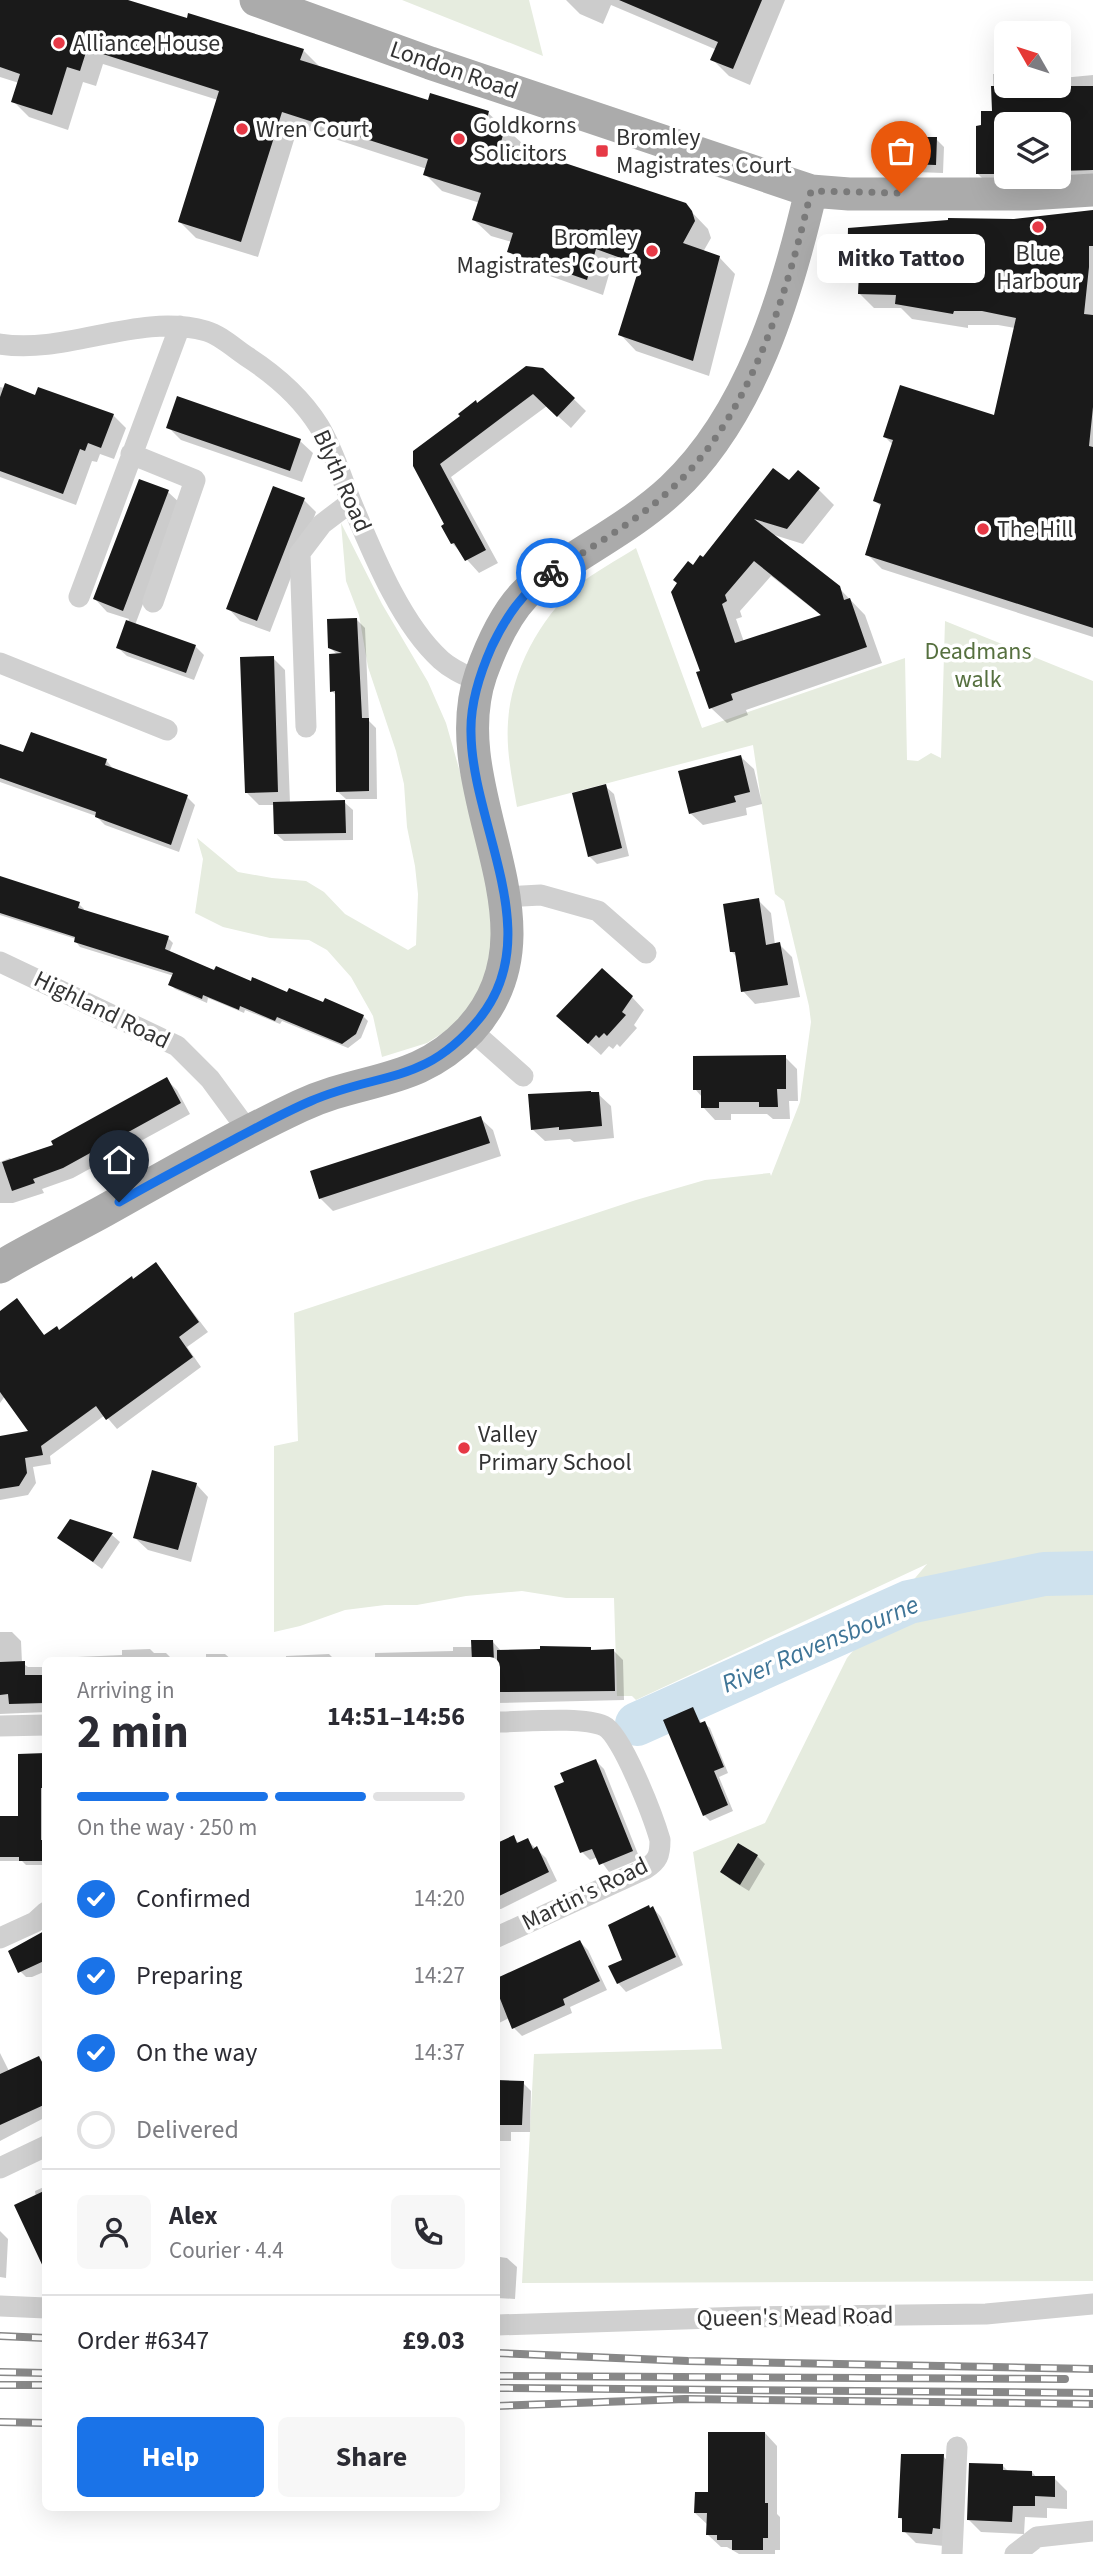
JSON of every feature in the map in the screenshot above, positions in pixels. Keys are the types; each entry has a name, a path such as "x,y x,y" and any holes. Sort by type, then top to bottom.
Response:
{"main road":[{"name":"London Road","path":"260,1 430,63 811,191 849,194 1028,194 1093,190"},
{"path":"0,1267 160,1178 330,1093 417,1069 443,1054 470,1029 490,1004 501,977 507,936 504,897 472,748 472,716 478,681 494,642 522,597 546,576 628,524 657,502 690,471 721,430 765,343 799,244 811,191"}],"street":[{"name":"Blyth Road","path":"0,344 38,345 134,329 180,326 209,331 267,370 309,412 325,437 351,502 388,581 419,634 449,666 478,681"},
{"path":"79,597 180,326"},
{"path":"131,454 195,480 153,602"},
{"path":"306,727 300,553 322,524 351,502"},
{"path":"0,663 167,730"},
{"path":"504,897 541,895 598,911 646,953"},
{"name":"Highland Road","path":"0,962 177,1046 210,1079 249,1132"},
{"path":"470,1029 523,1076"},
{"name":"Martin's Road","path":"500,1722 590,1722 608,1728 624,1751 657,1829 660,1855 646,1868 500,1936"},
{"path":"0,1726 42,1726"},
{"path":"0,1938 36,1922 42,1916"},
{"path":"0,2168 42,2148"},
{"name":"Queen's Mead Road","path":"500,2325 744,2317 986,2314 1093,2304"},
{"path":"0,2306 42,2308"},
{"path":"952,2554 957,2447"},
{"path":"1015,2554 1037,2537 1093,2531"}],"green space":[{"path":"402,0 529,0 543,56"},
{"path":"341,523 382,604 428,682 446,723 481,846 496,934 480,997 452,1027 427,1043 382,1057 373,1016 351,977 327,950 309,940 270,938 223,927 195,913 203,859 197,838 238,872 306,881 324,892 345,914 408,950 416,945 418,894 407,827 404,784 368,667 359,615 346,581"},
{"name":"Deadmans walk","path":"636,548 702,728 905,658 907,760 918,761 931,753 941,758 945,621 1093,681 1093,2281 522,2283 534,2054 722,2049 693,1852 765,1823 847,1658 927,1564 636,1700 632,1696 617,1696 614,1598 566,1598 522,1591 466,1596 417,1605 385,1605 345,1610 274,1632 274,1446 298,1441 294,1313 636,1200 705,1180 770,1173 771,1176 800,1102 811,1022 809,1006 784,901 775,894 753,745 517,807 510,764 508,722 510,703 521,665 540,630 564,599 584,581"}],"building":[{"path":"0,0 128,0 187,18 188,13 304,49 300,60 428,100 430,93 489,111 487,119 506,125 501,142 686,203 695,221 683,243 720,256 693,361 618,335 640,265 596,249 587,280 507,252 513,233 472,220 481,193 423,175 428,159 282,112 241,242 178,222 219,91 87,49 80,71 67,67 52,115 11,102 20,74 0,67"},
{"path":"619,0 762,0 733,69 710,60 718,42"},
{"path":"991,86 994,86 994,98 1071,98 1071,86 1093,86 1093,170 1071,171 1071,112 994,112 994,174 976,174 976,126 981,125 981,111 992,111"},
{"path":"915,137 937,137 936,165 905,164 906,143 915,144"},
{"path":"1093,210 1093,246 1089,246 1084,314 1093,315 1093,407 1089,446 1093,447 1093,628 865,555 881,504 873,501 893,440 883,437 900,385 994,415 1016,318 982,311 954,311 953,314 895,304 896,295 858,294 859,273 847,273 848,228 948,218 1014,219"},
{"path":"526,366 543,368 575,398 557,417 533,394 440,464 486,550 465,561 441,526 444,524 413,466 413,451 460,416 458,414 476,400 477,403"},
{"path":"5,383 35,395 38,387 114,414 101,448 88,443 85,451 80,449 63,494 0,471 0,397"},
{"path":"177,396 301,439 290,471 166,428"},
{"path":"773,468 789,480 798,470 820,488 787,529 754,519 840,586 844,600 850,598 867,647 731,694 733,700 709,709 696,672 700,671 671,592 677,583 673,580 688,561 693,565 700,555 703,557","holes":["754,561 821,615 735,643 722,604 727,601 725,595"]},
{"path":"139,479 169,490 123,611 93,599"},
{"path":"273,486 305,498 257,621 226,609"},
{"path":"357,618 362,718 369,718 369,791 336,792 335,691 330,692 329,654 342,653 328,648 327,619"},
{"path":"126,620 196,645 186,673 116,648"},
{"path":"274,656 278,792 245,793 240,657"},
{"path":"31,732 107,759 105,765 188,795 171,845 95,817 96,812 0,778 0,744 23,752"},
{"path":"741,755 750,792 734,796 736,802 689,814 678,771"},
{"path":"606,784 622,848 588,857 572,793"},
{"path":"345,800 346,833 274,834 273,802"},
{"path":"0,876 80,902 78,908 169,936 165,949 214,970 216,966 251,981 252,977 287,992 289,988 323,1002 325,998 364,1015 356,1034 342,1044 277,1017 275,1021 240,1006 239,1010 203,995 202,999 168,985 173,973 74,942 75,937 0,913"},
{"path":"759,898 766,945 780,942 788,985 741,992 735,952 730,952 723,904"},
{"path":"602,968 633,996 622,1012 626,1015 607,1036 604,1033 599,1038 596,1035 588,1044 556,1016"},
{"path":"786,1055 786,1089 777,1089 778,1107 759,1107 759,1102 719,1102 719,1108 701,1108 701,1090 693,1090 693,1056"},
{"path":"167,1077 181,1103 63,1168 33,1179 35,1183 12,1191 2,1162 53,1145 51,1141"},
{"path":"599,1092 602,1126 531,1130 528,1094"},
{"path":"481,1116 490,1143 319,1199 310,1171"},
{"path":"156,1262 199,1322 179,1337 193,1357 106,1420 96,1406 41,1446 43,1455 25,1458 27,1473 19,1486 0,1489 0,1436 28,1431 0,1392 0,1311 17,1298 44,1335 57,1326 59,1330 132,1276 133,1279"},
{"path":"152,1470 197,1483 178,1550 133,1538"},
{"path":"70,1519 113,1533 93,1562 57,1538"},
{"path":"471,1640 493,1640 494,1657 472,1657"},
{"path":"540,1646 614,1649 615,1691 500,1692 500,1657 497,1657 497,1650 540,1649"},
{"path":"25,1661 25,1675 42,1675 42,1703 9,1704 8,1694 0,1695 0,1662"},
{"path":"693,1707 700,1723 705,1721 724,1767 714,1771 728,1805 703,1816 663,1720"},
{"path":"42,1753 42,1861 19,1861 19,1857 0,1857 0,1816 18,1816 18,1754"},
{"path":"596,1759 633,1851 599,1865 592,1849 580,1853 554,1786 564,1782 560,1773"},
{"path":"514,1835 517,1843 528,1838 533,1849 537,1846 549,1872 500,1896 500,1842"},
{"path":"738,1843 758,1855 740,1885 720,1872"},
{"path":"649,1905 650,1908 653,1906 676,1957 617,1984 608,1966 622,1960 608,1925"},
{"path":"42,1932 42,1962 18,1973 8,1951"},
{"path":"580,1940 600,1981 563,1999 565,2005 512,2029 500,1999 500,1977"},
{"path":"39,2056 42,2062 42,2106 0,2125 0,2074"},
{"path":"500,2080 524,2081 522,2125 500,2125"},
{"path":"42,2192 42,2264 14,2205"},
{"path":"708,2432 765,2432 768,2538 763,2538 763,2550 732,2550 732,2540 717,2540 717,2535 706,2535 707,2513 694,2513 695,2492 708,2492"},
{"path":"901,2454 944,2454 940,2529 933,2528 932,2534 902,2532 902,2518 898,2518"},
{"path":"969,2463 1003,2464 1003,2470 1032,2471 1032,2476 1055,2476 1055,2497 1035,2496 1035,2506 1013,2506 1012,2522 967,2520"}],"waterway":[{"name":"River Ravensbourne","path":"637,1724 909,1602 1044,1574 1093,1573"}],"railway":[{"path":"0,2336 42,2338"},
{"path":"500,2353 688,2361 1093,2369"},
{"path":"0,2372 42,2373"},
{"path":"500,2376 1065,2379"},
{"path":"0,2385 42,2385"},
{"path":"500,2388 1093,2393"},
{"path":"500,2406 685,2399 1093,2404"},
{"path":"0,2422 42,2423"}],"way so far":[{"path":"551,573 628,524 657,502 690,471 709,448 732,411 765,343 799,244 811,191 849,194 901,193"}],"place":[{"name":"Alliance House","path":"59,43"},
{"name":"Wren Court","path":"242,129"},
{"name":"Goldkorns Solicitors","path":"459,139"},
{"name":"Bromley Magistrates Court","path":"602,151"},
{"name":"Mitko Tattoo","path":"901,193"},
{"name":"Blue Harbour","path":"1038,227"},
{"name":"Bromley Magistrates' Court","path":"652,251"},
{"name":"The Hill","path":"983,529"},
{"name":"Valley Primary School","path":"464,1448"}],"route":[{"path":"119,1202 299,1106 345,1088 404,1075 430,1063 456,1044 490,1004 498,990 504,962 507,913 501,876 477,783 472,748 472,716 478,681 505,622 522,597 551,573"}]}
